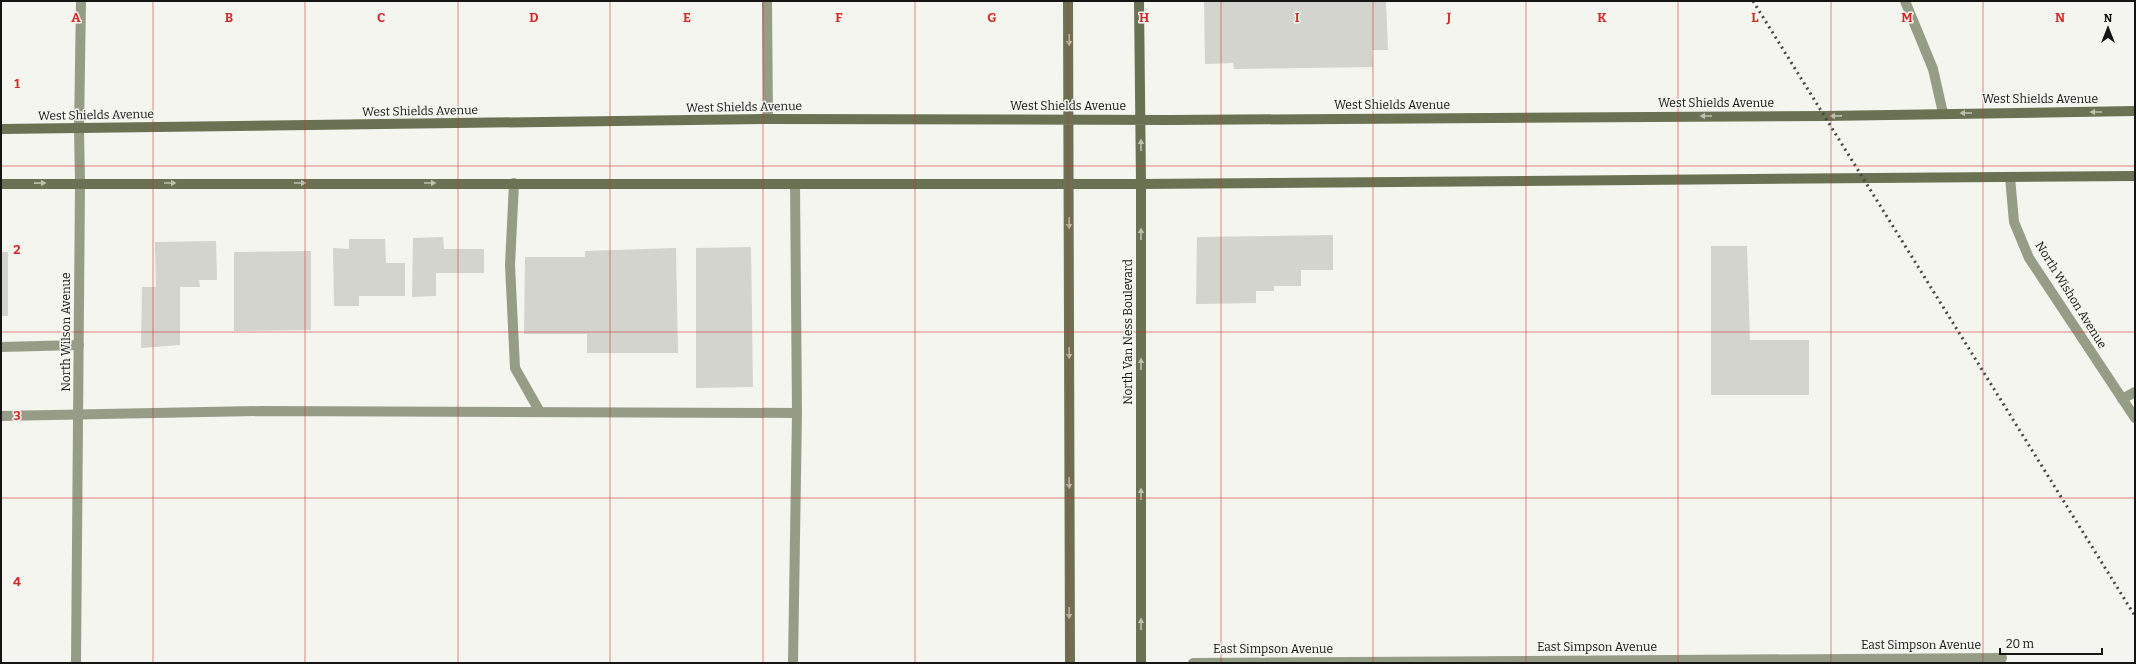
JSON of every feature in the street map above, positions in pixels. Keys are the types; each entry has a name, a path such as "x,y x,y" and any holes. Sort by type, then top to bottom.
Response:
{"main road":[{"path":"1068,1 1070,663"},
{"name":"North Van Ness Boulevard","path":"1139,1 1141,120 1141,663"},
{"name":"West Shields Avenue","path":"1,129 768,119 1141,120 1817,116 1943,113 2135,112"},
{"path":"1,184 1141,184 2135,176"}],"street":[{"name":"North Wilson Avenue","path":"76,663 81,1"},
{"path":"767,1 768,119"},
{"path":"1905,1 1933,70 1943,113"},
{"name":"North Wishon Avenue","path":"2010,177 2014,222 2029,258 2135,418"},
{"path":"514,183 510,265 515,368 540,412"},
{"path":"793,663 797,413 795,184"},
{"path":"1,347 79,345"},
{"path":"2122,399 2135,392"},
{"path":"1,416 78,416 262,410 797,413"},
{"name":"East Simpson Avenue","path":"1193,663 2002,658"}],"building":[{"path":"1204,1 1386,1 1388,50 1372,50 1373,67 1234,69 1233,63 1205,64"},
{"path":"1333,235 1333,270 1301,270 1301,286 1274,286 1274,291 1256,291 1256,303 1196,304 1197,237"},
{"path":"443,237 444,249 484,249 484,273 436,273 436,296 412,297 413,238"},
{"path":"349,239 385,239 386,263 405,263 405,296 359,296 359,306 334,306 333,248 349,249"},
{"path":"216,241 217,280 199,280 200,287 180,287 180,345 141,348 142,287 156,287 155,242"},
{"path":"1711,246 1747,246 1750,340 1809,340 1809,395 1711,395"},
{"path":"751,247 753,387 696,388 696,248"},
{"path":"676,248 678,353 587,353 587,334 524,334 525,257 585,257 585,251"},
{"path":"311,251 311,330 234,331 234,252"},
{"path":"1,252 8,252 8,316 1,316"}],"railway":[{"path":"1753,1 2135,616"}]}
